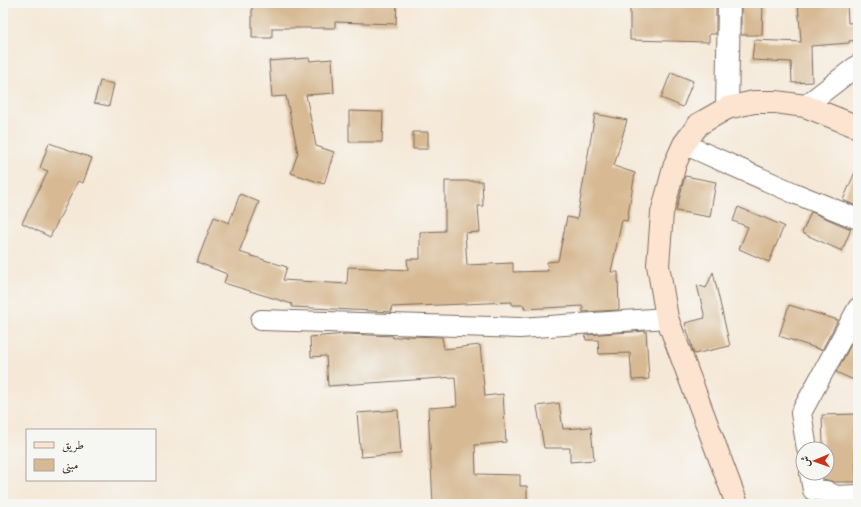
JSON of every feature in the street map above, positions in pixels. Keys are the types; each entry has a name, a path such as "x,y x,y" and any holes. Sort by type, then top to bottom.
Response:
{"main road":[{"path":"737,504 667,318 658,265 662,213 675,164 684,144 699,124 727,108 754,102 776,102 804,106 858,127"}],"street":[{"path":"727,108 729,3"},
{"path":"804,106 858,65"},
{"path":"684,144 794,193 858,219"},
{"path":"806,441 801,413 858,308"},
{"path":"261,320 520,328 667,318"},
{"path":"811,481 813,490 826,491 836,496 858,495"}],"building":[{"path":"252,3 397,3 396,24 335,22 335,28 272,28 272,38 252,38"},
{"path":"630,3 716,3 716,34 709,34 709,42 630,40"},
{"path":"741,3 763,3 762,35 741,35"},
{"path":"798,3 847,3 848,23 858,22 858,40 849,41 849,43 811,46 812,82 792,83 791,62 752,60 754,40 801,42"},
{"path":"309,58 310,61 332,59 334,93 306,95 316,146 334,152 324,184 291,173 298,153 286,96 272,97 269,61"},
{"path":"671,72 693,81 683,107 661,98"},
{"path":"100,81 114,84 109,106 94,103"},
{"path":"349,111 383,112 382,142 349,142"},
{"path":"595,114 627,120 614,166 635,173 627,221 622,220 611,272 618,272 619,310 583,312 583,306 524,309 524,305 512,305 512,302 391,307 392,312 292,307 292,304 224,283 227,274 197,262 214,217 229,223 240,194 259,202 239,252 287,267 283,280 347,284 348,267 408,270 407,259 420,259 420,232 445,231 445,181 482,181 483,206 478,206 480,232 465,233 467,265 513,263 513,272 548,271 547,262 558,261 567,217 577,219"},
{"path":"413,132 428,132 428,149 413,149"},
{"path":"49,143 92,158 83,183 78,181 50,237 22,223 48,171 40,168"},
{"path":"858,165 858,207 843,200"},
{"path":"685,176 716,182 710,217 676,211"},
{"path":"738,207 784,226 769,262 739,249 748,227 733,221"},
{"path":"811,212 851,229 842,251 802,233"},
{"path":"713,272 730,346 694,354 685,323 705,318 697,285 706,288"},
{"path":"789,305 838,320 822,350 779,336"},
{"path":"646,331 649,379 632,380 630,353 599,354 598,340 586,340 585,335"},
{"path":"347,334 393,336 393,338 407,336 442,337 444,349 480,345 485,396 503,394 506,442 475,445 476,474 520,475 520,486 527,486 527,504 433,504 428,408 457,406 455,377 328,386 326,356 311,357 310,337"},
{"path":"856,336 858,337 858,382 836,372"},
{"path":"559,403 563,429 591,427 594,460 570,462 570,448 544,448 537,406"},
{"path":"398,410 401,454 361,457 357,413"},
{"path":"858,414 858,450 855,450 856,482 831,481 835,481 835,441 823,441 822,415"}]}
